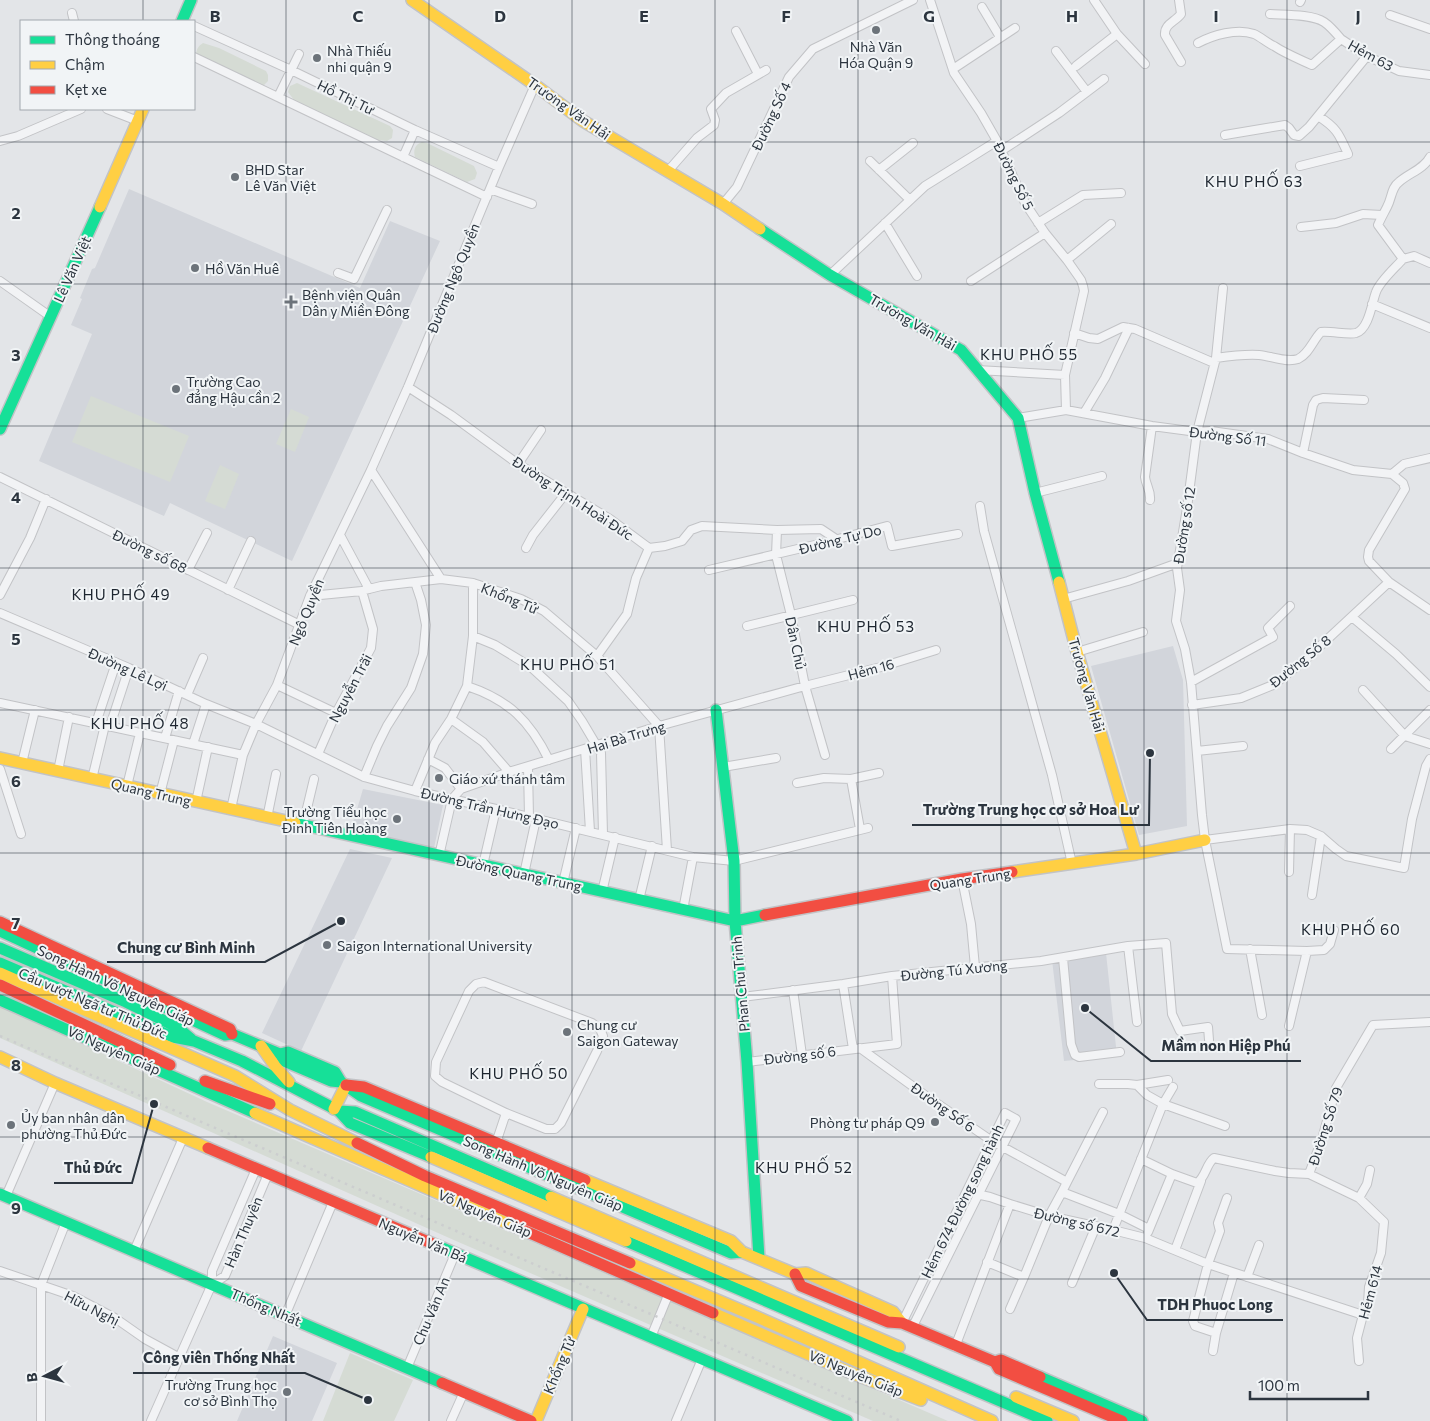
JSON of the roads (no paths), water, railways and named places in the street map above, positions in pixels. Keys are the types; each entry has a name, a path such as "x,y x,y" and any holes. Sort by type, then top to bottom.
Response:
{"main road":[{"path":"183,20 191,0"},
{"name":"Trương Văn Hải","path":"412,0 583,120 723,204 830,275 961,350 1018,418 1035,493 1077,652 1136,854"},
{"name":"Lê Văn Việt","path":"0,429 143,110"},
{"name":"Phan Chu Trinh","path":"716,710 734,861 735,921 747,1062 760,1258"},
{"name":"Quang Trung","path":"0,758 303,825"},
{"name":"Đường Quang Trung","path":"303,825 735,921"},
{"name":"Quang Trung","path":"735,921 962,879 1136,854 1205,840"},
{"name":"Song Hành Võ Nguyên Giáp","path":"0,922 230,1029 232,1034"},
{"name":"Song Hành Võ Nguyên Giáp","path":"0,931 225,1035 232,1034 280,1054 288,1052 336,1072 344,1083 361,1096 704,1242 731,1253 742,1252 760,1258 795,1274 806,1273 893,1312 907,1326 995,1362 999,1369 1122,1421"},
{"path":"0,948 126,1002 177,1027 191,1041 242,1061 292,1086 336,1110 350,1122 1048,1421"},
{"name":"Cầu vượt Ngã tư Thủ Đức","path":"0,963 173,1037 191,1041"},
{"name":"Cầu vượt Ngã tư Thủ Đức","path":"0,973 183,1053"},
{"name":"Võ Nguyên Giáp","path":"0,985 206,1082 290,1110"},
{"name":"Võ Nguyên Giáp","path":"0,1000 854,1374 971,1421"},
{"path":"261,1046 292,1086"},
{"name":"Võ Nguyên Giáp","path":"183,1053 236,1076 290,1110 425,1176 757,1316 992,1421"},
{"name":"Nguyễn Văn Bá","path":"0,1057 55,1083 702,1359 827,1417 847,1421"},
{"path":"336,1110 344,1083"},
{"name":"Song Hành Võ Nguyên Giáp","path":"344,1083 364,1087 731,1241 742,1252"},
{"path":"336,1110 355,1112 1073,1421"},
{"path":"410,1181 425,1176"},
{"name":"Thống Nhất","path":"3,1195 531,1421"},
{"path":"472,1196 481,1211"},
{"name":"Khổng Tử","path":"536,1421 583,1308"},
{"name":"Song Hành Võ Nguyên Giáp","path":"995,1362 1001,1360 1142,1421"},
{"path":"854,1374 877,1371"},
{"path":"922,1391 934,1405"}],"street":[{"name":"Đường Số 4","path":"723,204 737,187 789,77 813,49 913,0"},
{"name":"Đường Số 5","path":"930,0 954,73 997,140 1022,198 1045,233 1067,260 1083,286 1084,291 1064,375 1066,410"},
{"path":"1094,0 1117,34 1145,64"},
{"path":"1179,0 1181,14 1167,26 1165,35 1181,62"},
{"path":"982,7 1000,37"},
{"path":"72,13 74,20"},
{"path":"1270,14 1304,16 1320,20 1328,25 1341,39"},
{"path":"1390,15 1430,29"},
{"name":"Hồ Thị Tư","path":"195,26 415,130 499,167"},
{"path":"953,69 1015,28"},
{"path":"668,171 697,138 714,125 715,120 711,108 726,93 762,72 736,31"},
{"name":"Hẻm 63","path":"1198,43 1209,37 1249,33 1256,35 1292,57 1312,64 1341,39 1367,56 1399,71 1430,75"},
{"path":"1076,66 1117,34"},
{"path":"1056,50 1087,92"},
{"path":"278,97 299,54"},
{"path":"1225,135 1285,125 1294,135 1298,136 1309,127 1367,56"},
{"path":"195,58 487,197"},
{"path":"1001,151 1059,113 1104,79"},
{"name":"Đường Ngô Quyền","path":"371,470 408,387 490,188 535,85"},
{"path":"0,141 18,136 79,110"},
{"path":"110,110 138,121"},
{"path":"1300,166 1348,154 1340,135 1332,125 1318,116"},
{"path":"403,157 415,130"},
{"path":"830,275 925,186 997,140"},
{"path":"879,170 913,143"},
{"path":"1403,259 1378,225 1388,205 1393,188 1398,182 1427,162 1430,157"},
{"path":"870,161 910,200"},
{"path":"490,188 532,204"},
{"path":"1038,223 1083,195 1121,193"},
{"path":"338,273 354,280 387,210"},
{"path":"1301,227 1336,223 1363,214 1382,215"},
{"path":"885,223 917,276"},
{"path":"1067,260 1110,224"},
{"path":"971,281 1045,233"},
{"path":"1074,333 1089,338 1098,338 1123,327 1135,329 1215,360 1239,355 1259,355 1290,360 1298,359 1306,353 1321,332 1357,333 1362,329 1370,315 1377,289 1403,259 1414,256 1430,263"},
{"path":"0,281 51,317"},
{"name":"Đường số 12","path":"1223,288 1215,360 1198,432 1177,568 1180,590 1176,621 1191,682 1205,840 1227,949 1250,949"},
{"path":"1372,304 1430,328"},
{"path":"1084,413 1129,328"},
{"path":"977,370 1064,375"},
{"name":"Đường Trịnh Hoài Đức","path":"408,387 451,415 518,464 610,519 650,548"},
{"path":"1303,453 1313,404 1316,400 1323,398 1364,400"},
{"name":"Đường Số 11","path":"1018,418 1066,410 1152,426 1198,432 1211,431 1268,439 1353,470 1392,474"},
{"path":"1150,500 1150,492 1145,477 1152,426"},
{"path":"518,464 541,430"},
{"path":"1430,458 1404,464 1392,474 1403,483 1405,489 1369,550 1368,556 1369,561 1389,582 1430,610"},
{"path":"371,470 441,578"},
{"name":"Ngô Quyền","path":"231,810 242,755 277,685 310,596 371,470"},
{"path":"1035,493 1102,476"},
{"name":"Đường số 68","path":"0,477 300,625"},
{"path":"526,548 533,535 566,492"},
{"path":"0,595 30,538 46,499"},
{"path":"980,506 984,531 1052,775 1072,864"},
{"path":"597,656 627,614 636,578 650,548 682,541 691,530 702,526 777,530 821,528 836,539"},
{"name":"Đường Tự Do","path":"709,570 776,555 887,526 892,546 958,534"},
{"name":"Dân Chủ","path":"777,530 776,555 791,615 805,686 825,755"},
{"path":"188,570 206,533"},
{"name":"Nguyễn Trãi","path":"318,754 336,713 371,648 373,629 365,590 340,534"},
{"path":"228,590 250,541"},
{"path":"1063,599 1128,581 1178,563"},
{"name":"Khổng Tử","path":"310,596 365,590 441,578 472,583 521,599 544,611 597,656 659,726"},
{"path":"364,777 376,746 411,688 423,654 426,625 415,582"},
{"name":"Đường Số 8","path":"1192,705 1241,698 1273,686 1304,662 1389,582"},
{"path":"415,791 435,743 467,686 473,636 472,583"},
{"path":"747,626 853,600"},
{"path":"1191,682 1273,637 1268,628 1290,606"},
{"name":"Đường Lê Lợi","path":"0,613 129,668 206,704 256,724"},
{"path":"1352,617 1396,654 1430,688"},
{"path":"1077,652 1143,632"},
{"path":"473,636 495,644 531,667 568,701 582,721 601,753 603,834"},
{"name":"Hẻm 16","path":"805,686 881,667 936,650"},
{"path":"187,695 203,658"},
{"path":"92,779 116,663"},
{"path":"104,725 129,668"},
{"path":"277,685 336,713"},
{"path":"467,686 496,698 512,709 542,745 549,760"},
{"name":"Hai Bà Trưng","path":"452,799 462,789 509,772 659,726 805,686"},
{"path":"1363,690 1405,736 1430,744"},
{"path":"165,738 179,691"},
{"path":"193,744 206,704"},
{"path":"1,706 35,710 242,755"},
{"path":"22,763 35,710"},
{"path":"1391,749 1430,710"},
{"path":"58,771 69,718"},
{"path":"450,719 484,742 509,772"},
{"name":"Đường Trần Hưng Đạo","path":"256,724 364,777 415,791 603,834 693,857 734,861 864,829 851,779"},
{"path":"659,726 667,850"},
{"path":"127,786 140,733"},
{"path":"160,794 174,740"},
{"path":"1197,751 1243,746"},
{"path":"196,802 208,747"},
{"path":"585,749 590,831"},
{"path":"723,767 776,758"},
{"path":"428,759 445,768 462,789"},
{"path":"1205,840 1290,829 1307,830 1321,836 1346,856 1404,868 1412,819 1426,766 1430,759"},
{"path":"524,874 533,818 528,766"},
{"path":"0,769 21,834"},
{"path":"797,783 824,778 851,779 879,773"},
{"path":"267,818 276,774"},
{"path":"303,825 314,779"},
{"path":"438,856 452,799"},
{"path":"483,865 496,809"},
{"path":"563,883 576,828"},
{"path":"1289,872 1290,829"},
{"path":"1312,895 1321,836"},
{"path":"602,892 615,837"},
{"path":"639,900 652,846"},
{"path":"683,910 693,857"},
{"path":"962,879 971,924 975,967"},
{"path":"1262,1015 1250,949 1324,950 1330,944 1334,930"},
{"name":"Đường Tú Xương","path":"742,996 892,976 1063,958 1128,946 1166,943 1172,1014 1180,1030 1208,1027 1210,1040"},
{"path":"1128,946 1137,1022"},
{"path":"1289,1026 1307,951"},
{"path":"1063,958 1071,1044 1075,1055 1079,1057 1120,1052"},
{"name":"Đường số 6","path":"747,1062 897,1044 892,976"},
{"path":"484,982 592,1024 600,1029 603,1036 561,1123 555,1129 546,1128 506,1113 442,1082 434,1076 436,1062 469,991 476,984 484,982"},
{"name":"Đường Số 6","path":"843,984 857,1049 992,1141 1067,1182"},
{"path":"793,990 802,1055"},
{"name":"Đường Số 79","path":"1309,1174 1322,1139 1336,1088 1373,1024 1430,1022"},
{"path":"1099,1084 1137,1085 1168,1080"},
{"path":"3,1195 55,1083"},
{"path":"1137,1085 1147,1095 1163,1104 1225,1126"},
{"path":"1113,1230 1163,1104 1173,1087"},
{"path":"1010,1310 1049,1216 1103,1112"},
{"path":"496,1143 506,1113"},
{"name":"Hẻm 674 Đường song hành","path":"1005,1113 1016,1119 979,1194 907,1326 967,1191 1005,1113"},
{"path":"134,1251 183,1138"},
{"path":"1175,1250 1201,1181 1210,1161 1214,1158 1289,1174 1309,1174 1359,1198 1367,1184 1370,1170"},
{"path":"1141,1159 1172,1174 1197,1183 1201,1181"},
{"name":"Hàn Thuyên","path":"151,1421 212,1284 212,1271 256,1169"},
{"name":"Hàn Thuyên","path":"212,1284 224,1276 268,1174"},
{"path":"1145,1238 1172,1174"},
{"name":"Đường số 672","path":"967,1191 990,1196 1049,1216 1145,1238 1208,1264 1363,1315"},
{"path":"1062,1192 1119,1214 1150,1229"},
{"path":"1216,1333 1195,1326 1193,1321 1208,1264 1220,1231 1218,1224 1227,1198"},
{"name":"Hẻm 614","path":"1359,1198 1384,1222 1381,1253 1357,1338 1359,1361"},
{"path":"285,1316 333,1202"},
{"path":"955,1346 1010,1204"},
{"path":"41,1421 40,1285 66,1222"},
{"path":"1072,1283 1096,1226"},
{"path":"1247,1277 1259,1245"},
{"name":"Chu Văn An","path":"406,1368 455,1254"},
{"path":"987,1262 1024,1277"},
{"name":"Hữu Nghị","path":"0,1271 73,1296 115,1318 145,1339 178,1357"},
{"path":"1212,1351 1234,1273"},
{"path":"651,1337 669,1293"},
{"path":"676,1421 702,1359"},
{"path":"451,1421 464,1392"}],"railway":[{"path":"0,1036 901,1421"}],"place":[{"name":"Nhà Văn Hóa Quận 9","path":"876,30"},
{"name":"Nhà Thiếu nhi quận 9","path":"317,58"},
{"name":"BHD Star Lê Văn Việt","path":"235,177"},
{"name":"Hồ Văn Huê","path":"195,268"},
{"name":"Bệnh viện Quân Dân y Miền Đông","path":"291,302"},
{"name":"Trường Cao đẳng Hậu cần 2","path":"176,389"},
{"name":"Trường Trung học cơ sở Hoa Lư","path":"1150,753"},
{"name":"Giáo xứ thánh tâm","path":"439,778"},
{"name":"Trường Tiểu học Đinh Tiên Hoàng","path":"397,819"},
{"name":"Chung cư Bình Minh","path":"341,921"},
{"name":"Saigon International University","path":"327,945"},
{"name":"Mầm non Hiệp Phú","path":"1085,1008"},
{"name":"Chung cư Saigon Gateway","path":"567,1032"},
{"name":"Thủ Đức","path":"154,1104"},
{"name":"Phòng tư pháp Q9","path":"935,1122"},
{"name":"Ủy ban nhân dân phường Thủ Đức","path":"11,1125"},
{"name":"TDH Phuoc Long","path":"1114,1273"},
{"name":"Trường Trung học cơ sở Bình Thọ","path":"287,1392"},
{"name":"Công viên Thống Nhất","path":"368,1400"}],"district":[{"name":"KHU PHỐ 63","path":"1254,181"},
{"name":"KHU PHỐ 55","path":"1029,354"},
{"name":"KHU PHỐ 49","path":"121,594"},
{"name":"KHU PHỐ 53","path":"866,626"},
{"name":"KHU PHỐ 51","path":"568,664"},
{"name":"KHU PHỐ 48","path":"140,723"},
{"name":"KHU PHỐ 60","path":"1351,929"},
{"name":"KHU PHỐ 50","path":"519,1073"},
{"name":"KHU PHỐ 52","path":"804,1167"}]}
